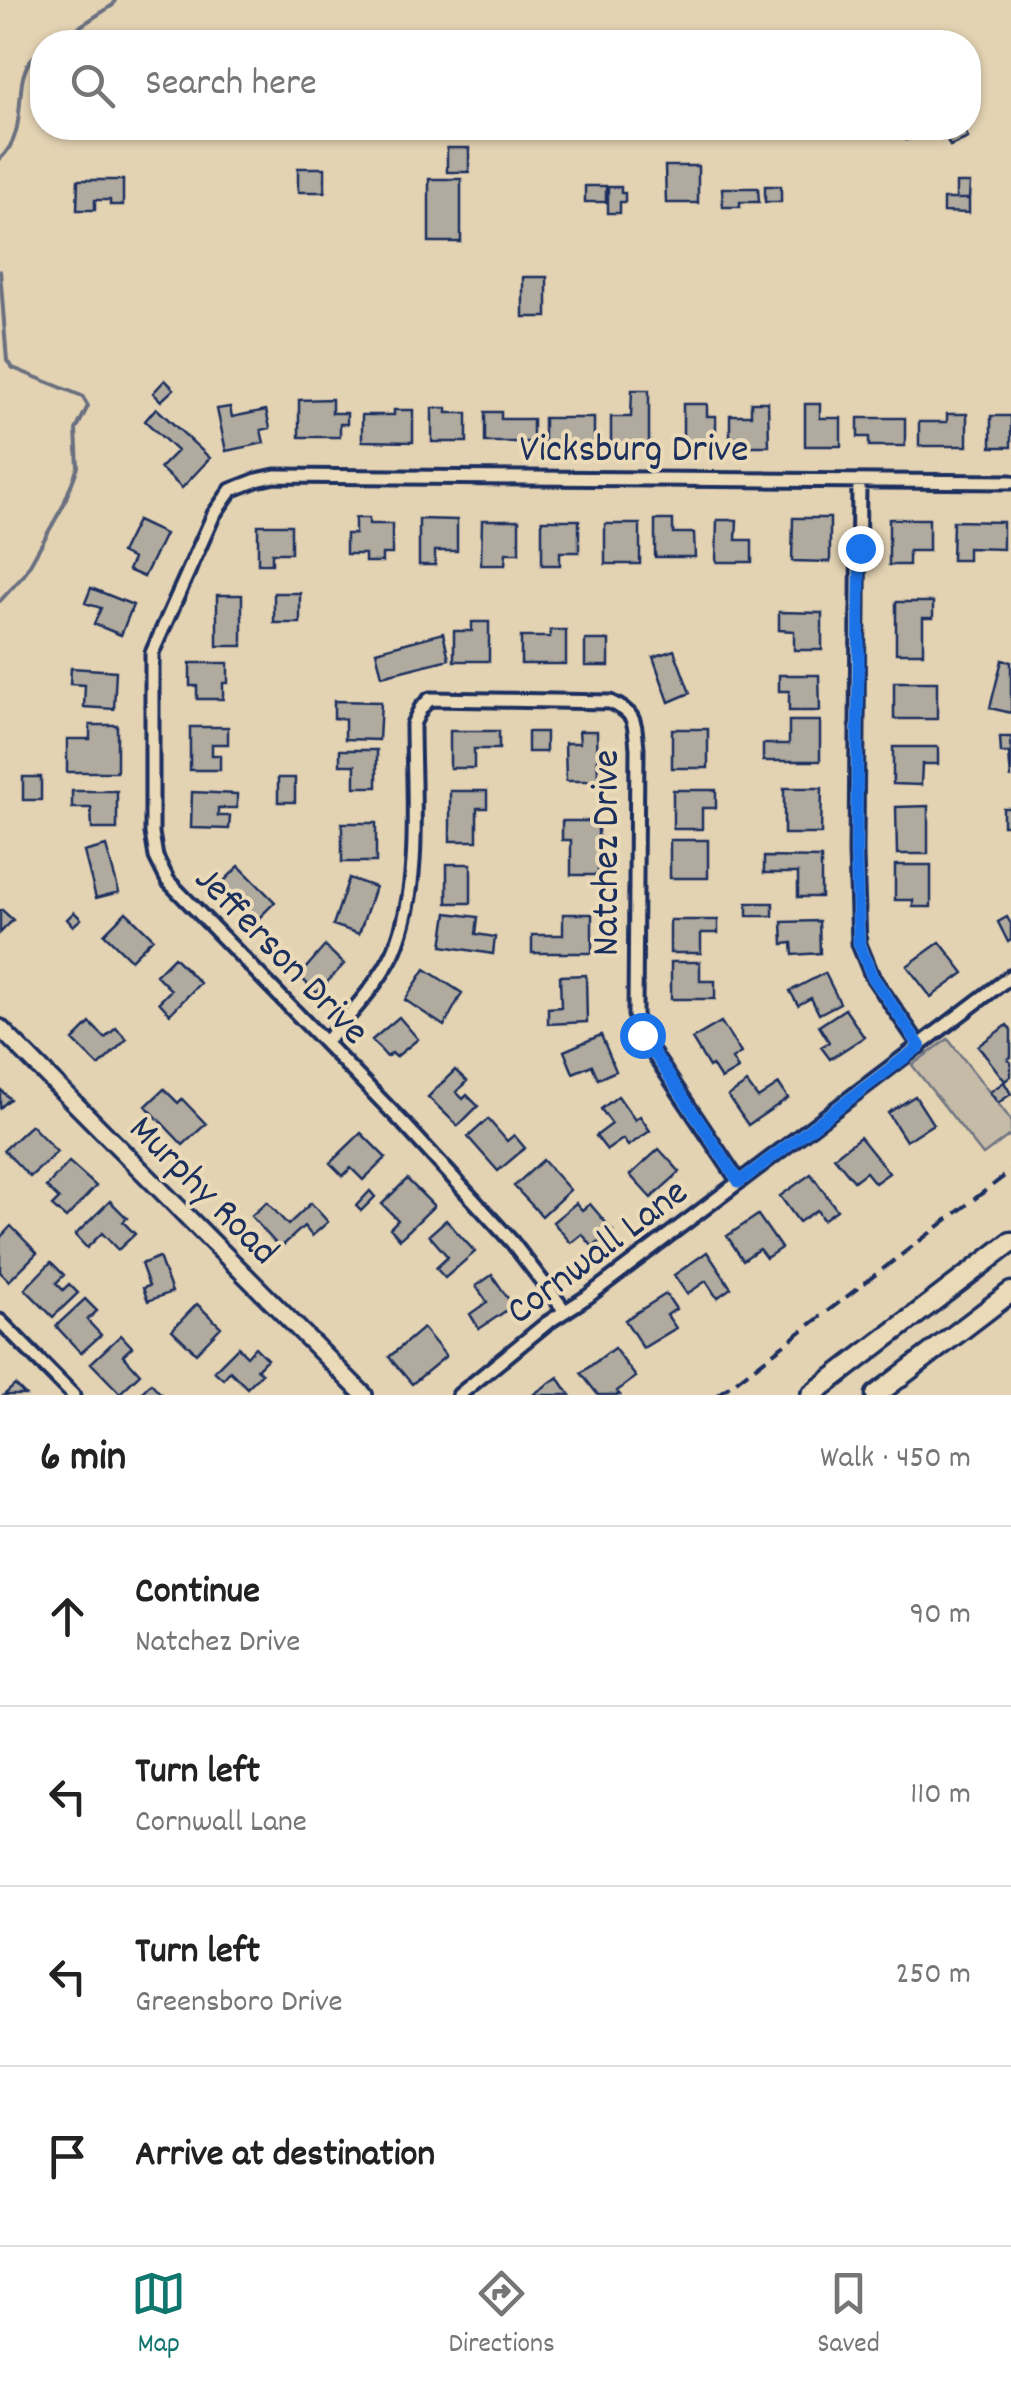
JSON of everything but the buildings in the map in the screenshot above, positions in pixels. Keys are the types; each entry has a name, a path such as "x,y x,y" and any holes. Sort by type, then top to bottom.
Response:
{"main road":[{"name":"Murphy Road","path":"0,1028 364,1395"},
{"path":"811,1395 1011,1242"},
{"path":"876,1395 1011,1292"}],"street":[{"name":"Vicksburg Drive","path":"256,480 294,476 1011,482"},
{"name":"Jefferson Drive","path":"256,480 231,490 214,514 152,653 152,832 156,857 168,881 404,1124 512,1242 564,1311"},
{"path":"859,480 859,944 872,976 920,1046"},
{"name":"Natchez Drive","path":"324,1042 358,1006 394,951 406,914 413,868 413,724 420,708 430,698 610,702 627,709 638,748 635,1014 642,1035 739,1182"},
{"name":"Cornwall Lane","path":"460,1395 536,1332 1011,976"},
{"path":"0,1321 73,1395"}],"shaded area":[{"path":"948,1039 1011,1120 1011,1134 983,1155 912,1065"}],"waterway":[{"path":"74,30 115,0"},
{"path":"0,159 15,135 22,83 30,62"},
{"path":"0,271 7,361 13,368 82,396 88,406 76,430 78,467 63,506 24,575 0,601"}],"railway":[{"path":"718,1395 1011,1171"}],"route":[{"path":"642,1035 739,1182 920,1046 872,976 859,944 856,852 860,548"}]}
